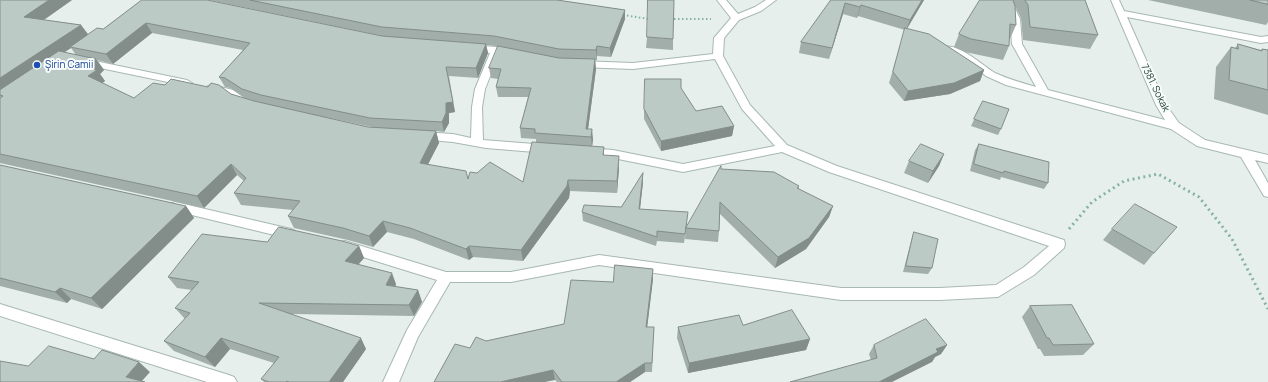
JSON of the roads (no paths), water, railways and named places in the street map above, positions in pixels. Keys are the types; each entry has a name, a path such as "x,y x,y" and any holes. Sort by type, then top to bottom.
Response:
{"street":[{"path":"720,0 736,18"},
{"path":"333,243 446,277 511,277 599,260 841,294 940,294 998,291 1029,271 1059,244 833,169 783,148 746,107 718,56 719,38 736,18 758,9 772,0"},
{"path":"1007,0 1015,19 1017,44 1045,93"},
{"name":"7381. Sokak","path":"1115,0 1161,105 1175,126 1201,143 1246,155 1268,159"},
{"path":"1121,13 1268,40"},
{"path":"457,47 496,50 524,56"},
{"path":"942,47 972,60 990,74 1010,83 1175,126"},
{"path":"477,142 477,107 480,89 496,50"},
{"path":"567,63 634,66 718,56"},
{"path":"72,59 230,92 242,102 256,106"},
{"path":"409,135 453,138 477,142 558,150"},
{"path":"574,151 613,154 683,168 783,148"},
{"path":"1246,155 1268,193"},
{"path":"162,204 302,236"},
{"path":"391,382 412,334 446,277"},
{"path":"0,310 229,382"}],"place":[{"name":"Şirin Camii","path":"37,65"}]}
